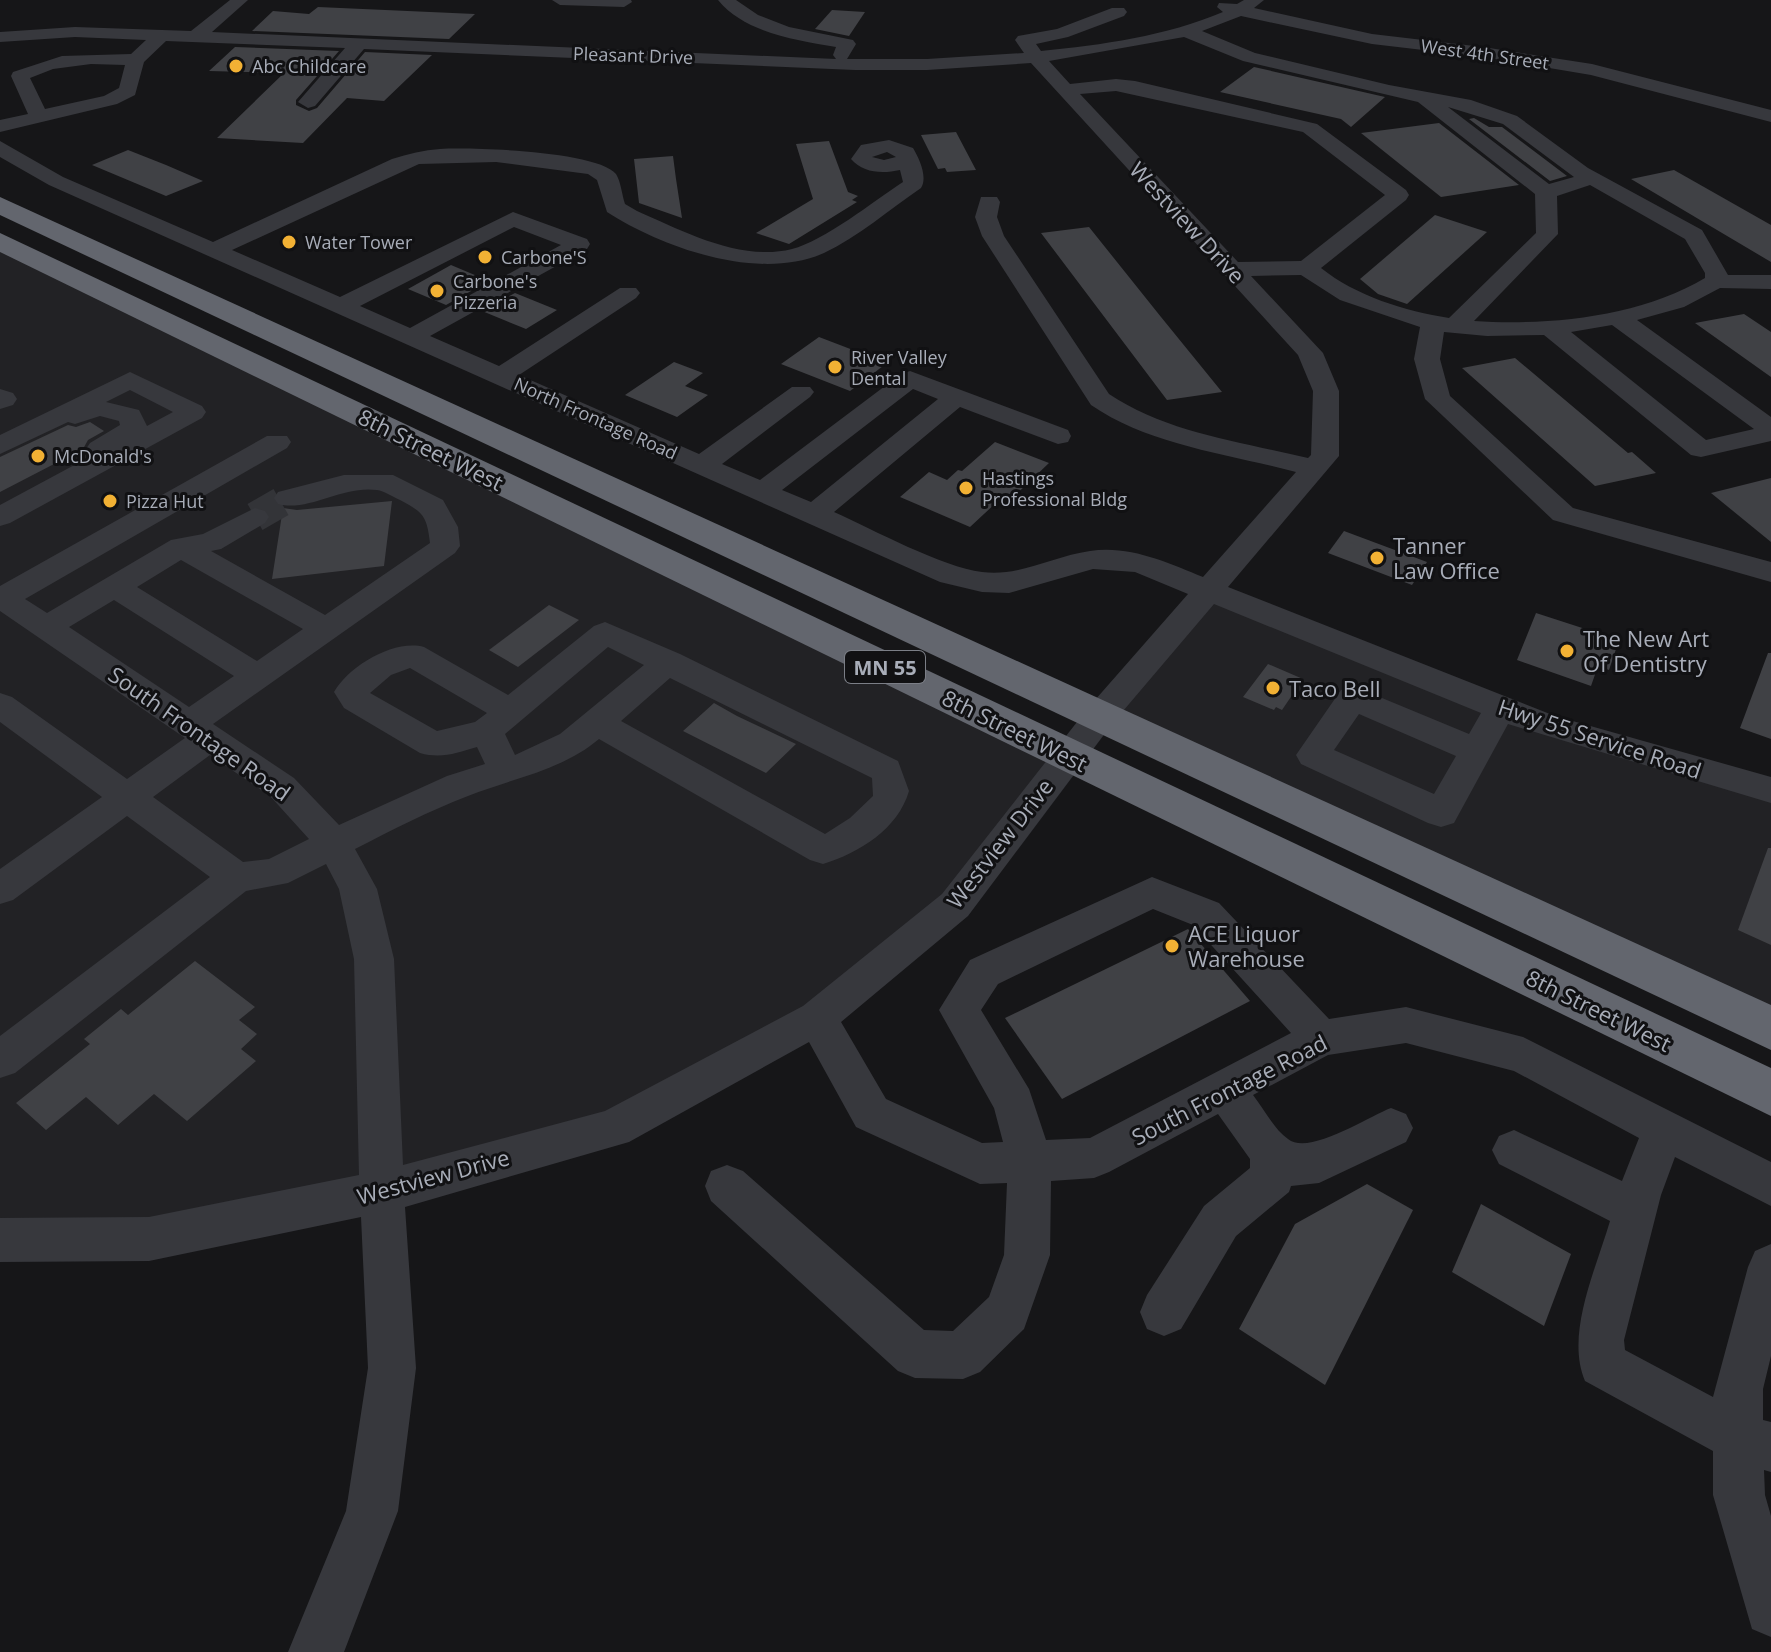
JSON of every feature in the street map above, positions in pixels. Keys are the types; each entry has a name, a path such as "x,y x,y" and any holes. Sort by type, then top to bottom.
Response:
{"highway":[{"name":"8th Street West","path":"0,205 1771,1028"},
{"name":"8th Street West","path":"0,241 1771,1093"}],"street":[{"path":"196,36 240,0"},
{"path":"560,0 624,2"},
{"path":"726,0 733,7 774,27 847,44 839,64"},
{"name":"West 4th Street","path":"1211,3 1249,5 1372,39 1592,70 1771,116"},
{"name":"Pleasant Drive","path":"0,37 75,32 839,64 1022,46 1110,48 1185,31 1249,5"},
{"path":"1022,46 1118,12"},
{"path":"1185,31 1249,57 1471,106 1510,120 1592,178 1694,235 1717,273 1716,281"},
{"path":"0,126 110,100 128,91 135,60 162,35"},
{"path":"308,102 359,43"},
{"path":"930,47 960,45"},
{"name":"Westview Drive","path":"0,1240 149,1239 382,1192 614,1128 817,1018 955,905 1100,716 1325,456 1326,391 1310,353 1022,46"},
{"path":"39,117 20,76 38,66 80,58 135,60"},
{"path":"1066,90 1116,85 1135,87 1310,128 1398,195 1307,268 1232,269"},
{"path":"1422,97 1546,192"},
{"name":"North Frontage Road","path":"0,147 15,159 56,181 951,575 982,582 1009,583 1092,560 1115,559 1139,563 1209,589"},
{"path":"213,250 408,160 449,154 595,169 607,177 615,207 629,216 744,258 779,260 805,254 818,247 914,184 913,171 904,162"},
{"path":"1546,192 1592,178"},
{"path":"1546,192 1547,234 1444,325 1427,359 1438,399 1563,514 1771,572"},
{"path":"989,202 986,217 993,236 1100,399 1126,417 1152,427 1314,468"},
{"path":"341,306 513,219 579,244 411,337"},
{"path":"1307,268 1330,288 1410,319 1473,331 1551,328 1643,312 1699,293 1716,281 1766,287"},
{"path":"501,377 628,293"},
{"path":"1617,317 1771,431"},
{"path":"1551,328 1701,449 1771,431"},
{"path":"762,492 910,379 1058,436"},
{"path":"0,446 130,380 193,412 0,517"},
{"path":"702,465 801,392"},
{"path":"814,514 957,397"},
{"path":"0,454 98,408 130,416 134,426 126,435 0,502"},
{"path":"4,602 277,442"},
{"path":"0,889 129,796 258,676 445,546 443,527 433,506 383,481 344,483 288,498"},
{"path":"46,627 181,547 211,542 255,517"},
{"path":"181,547 326,629"},
{"path":"115,587 258,676"},
{"name":"Hwy 55 Service Road","path":"1209,589 1545,725 1771,790"},
{"name":"South Frontage Road","path":"4,602 201,730 282,787 311,815 334,845 358,889 374,959 392,1368 372,1511 316,1652"},
{"path":"506,771 499,722 605,633 886,770 892,785 890,798 845,843 823,850 598,723"},
{"path":"0,1060 237,877 275,873 402,809 572,743 669,662"},
{"path":"0,705 237,877"},
{"path":"1476,751 1501,707"},
{"path":"727,1186 915,1354 963,1355 1007,1312 1027,1255 1030,1161 1014,1103 959,1010 984,972 1152,892 1206,914 1321,1038"},
{"name":"South Frontage Road","path":"817,1018 871,1113 980,1164 1094,1158 1321,1038 1406,1025 1523,1055 1771,1185"},
{"path":"1224,1089 1271,1153 1295,1167 1319,1163 1391,1128"},
{"path":"1664,1129 1639,1195 1600,1340 1602,1364 1755,1442"},
{"path":"1514,1150 1624,1205 1639,1195"},
{"path":"1164,1312 1220,1221 1273,1177 1271,1153"},
{"path":"1770,1602 1739,1495 1755,1442 1738,1389 1771,1267"}],"shaded area":[{"path":"0,241 1068,755 955,905 817,1018 614,1128 382,1192 0,1240"},
{"path":"1209,589 1545,725 1771,790 1771,1028 1100,716"}],"building":[{"path":"318,7 475,14 449,39 252,31 273,11 309,14"},
{"path":"832,10 865,12 849,36 815,29"},
{"path":"235,47 339,51 296,100 296,105 309,111 317,108 365,52 432,55 384,101 347,98 303,143 217,138 284,73 209,71"},
{"path":"1254,67 1385,97 1351,127 1341,119 1220,92"},
{"path":"1474,118 1489,127 1502,127 1567,176 1550,181 1469,119"},
{"path":"1439,123 1519,185 1441,197 1361,133"},
{"path":"956,132 976,170 947,172 945,168 938,169 921,135"},
{"path":"829,141 848,192 858,196 852,200 857,202 789,244 756,233 813,199 796,144"},
{"path":"128,150 203,181 166,196 92,165"},
{"path":"673,156 682,218 639,203 634,159"},
{"path":"1674,170 1771,225 1771,262 1631,179"},
{"path":"1435,215 1487,232 1407,304 1378,294 1360,279"},
{"path":"1089,227 1222,392 1167,400 1041,233"},
{"path":"451,265 489,281 446,305 408,289"},
{"path":"515,293 557,310 526,329 482,311"},
{"path":"1744,314 1771,332 1771,377 1695,323"},
{"name":"River Valley Dental","path":"819,337 887,363 850,391 781,364"},
{"path":"1515,358 1656,473 1595,486 1462,368"},
{"path":"674,362 703,373 685,386 708,395 677,417 625,395"},
{"name":"McDonald's","path":"90,422 104,431 88,440 83,449 0,492 0,457 68,425 76,427"},
{"name":"Hastings Professional Bldg","path":"995,442 1049,463 1006,504 998,501 970,527 900,497 929,472 947,480"},
{"path":"1771,478 1771,542 1711,493"},
{"path":"392,501 384,566 272,579 283,508 297,510"},
{"name":"Tanner Law Office","path":"1344,531 1427,562 1412,585 1328,553"},
{"path":"549,605 579,620 518,667 489,650"},
{"name":"The New Art Of Dentistry","path":"1536,613 1607,636 1605,639 1618,643 1609,670 1598,666 1591,686 1517,660"},
{"path":"1768,653 1771,653 1771,739 1740,728"},
{"name":"Taco Bell","path":"1268,664 1303,679 1282,710 1276,707 1274,710 1243,697"},
{"path":"714,703 796,744 766,773 683,731"},
{"path":"1768,848 1771,848 1771,945 1738,930"},
{"path":"1188,929 1250,1001 1062,1099 1005,1018"},
{"path":"195,961 255,1007 239,1020 257,1034 241,1049 256,1061 187,1121 154,1094 118,1125 86,1097 46,1130 16,1103 90,1044 84,1039 121,1009 128,1015"},
{"path":"1367,1184 1413,1210 1325,1385 1239,1329 1295,1224"},
{"path":"1481,1204 1571,1254 1544,1326 1452,1272"}],"tunnel":[{"path":"255,517 288,498"}],"place":[{"name":"Abc Childcare","path":"236,66"},
{"name":"Water Tower","path":"289,242"},
{"name":"Carbone'S","path":"485,257"},
{"name":"Carbone's Pizzeria","path":"437,291"},
{"name":"River Valley Dental","path":"835,367"},
{"name":"McDonald's","path":"38,456"},
{"name":"Hastings Professional Bldg","path":"966,488"},
{"name":"Pizza Hut","path":"110,501"},
{"name":"Tanner Law Office","path":"1377,558"},
{"name":"The New Art Of Dentistry","path":"1567,651"},
{"name":"Taco Bell","path":"1273,688"},
{"name":"ACE Liquor Warehouse","path":"1172,946"}]}
